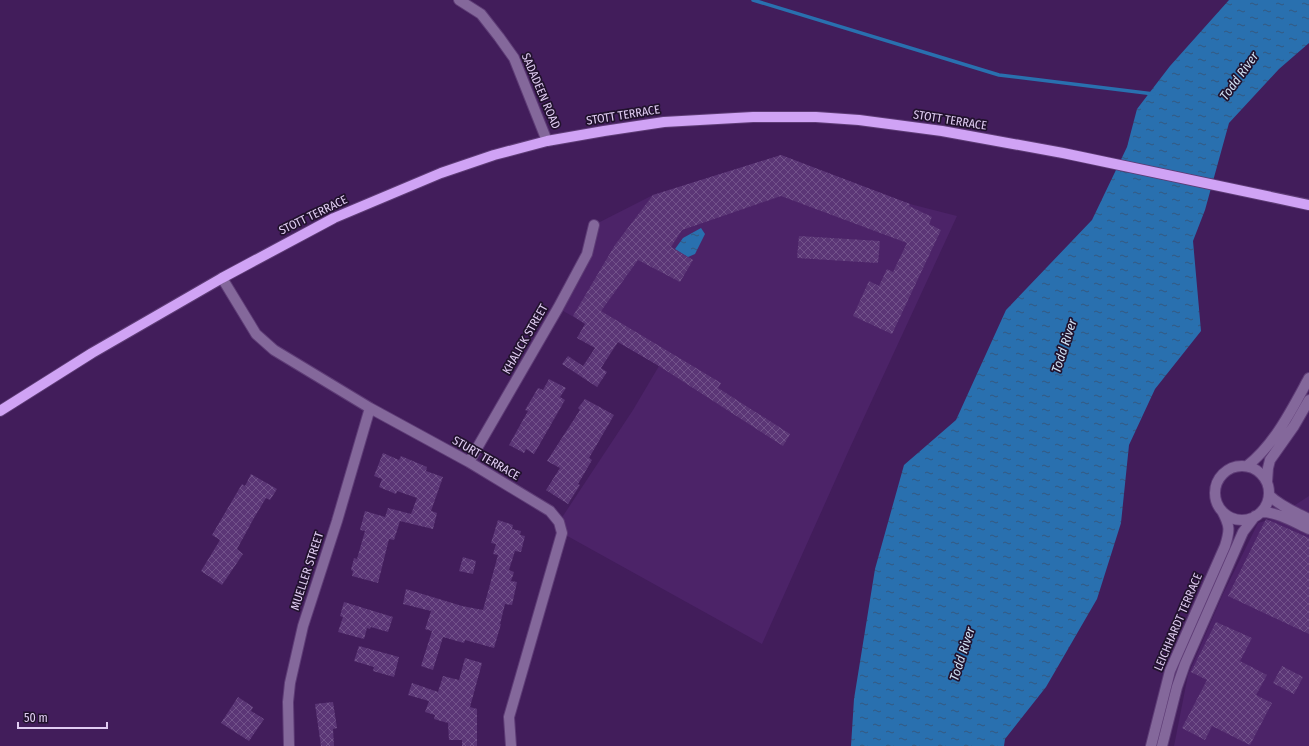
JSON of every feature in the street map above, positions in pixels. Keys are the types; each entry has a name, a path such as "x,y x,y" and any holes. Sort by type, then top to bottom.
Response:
{"main road":[{"name":"STOTT TERRACE","path":"0,411 92,353 222,278 334,218 441,173 494,155 548,141 604,131 664,122 753,117 816,117 858,120 942,131 1063,153 1309,205"}],"street":[{"name":"SADADEEN ROAD","path":"459,0 480,14 514,58 548,141"},
{"name":"KHALICK STREET","path":"469,462 558,308 587,254 594,225"},
{"name":"STURT TERRACE","path":"222,278 256,334 274,350 370,408 469,462 550,511 559,522 562,533 509,717 511,746"},
{"path":"1309,378 1266,449 1258,458 1247,466 1232,468 1220,477 1215,492 1218,505 1228,516 1250,519 1265,507 1269,495 1267,482 1270,460 1294,426 1309,400"},
{"name":"MUELLER STREET","path":"289,746 288,702 290,683 303,626 337,521 370,408"},
{"path":"1247,466 1259,472 1267,482"},
{"path":"1269,495 1286,508 1309,519"},
{"name":"LEICHHARDT TERRACE","path":"1151,746 1170,671 1229,534 1228,522 1222,511"},
{"path":"1258,514 1269,512 1309,529"},
{"name":"LEICHHARDT TERRACE","path":"1162,746 1177,687 1185,664 1243,532 1258,514"}],"shaded area":[{"path":"781,155 910,204 957,216 848,452 762,644 562,533 559,522 633,410 659,366 558,308 587,254 594,225 653,195"},
{"path":"1309,496 1309,746 1174,746 1188,675 1223,594 1258,523 1275,518"}],"water":[{"name":"Todd River","path":"1229,0 1309,0 1309,43 1279,69 1229,123 1205,210 1193,241 1201,331 1155,389 1129,445 1121,523 1097,599 1046,687 1005,739 1004,746 851,746 854,699 875,569 904,465 956,420 1006,310 1092,220 1127,147 1137,109 1170,66"},
{"path":"701,228 705,234 695,254 688,257 675,249 683,238"}],"building":[{"path":"781,155 910,204 909,206 932,217 929,224 941,230 892,334 853,316 869,281 879,286 887,269 893,272 907,243 781,196 682,230 671,247 693,260 680,282 638,260 601,311 721,383 718,388 790,434 783,446 659,366 618,342 601,368 607,372 597,387 562,364 568,356 583,366 595,348 577,338 585,324 573,316 615,245 653,195"},
{"path":"799,236 880,241 878,263 797,258"},
{"path":"549,379 566,388 560,397 565,400 534,454 526,449 524,453 509,445 528,411 525,410 538,388 543,390"},
{"path":"585,399 614,415 589,458 592,460 578,484 580,485 568,504 546,490 560,468 547,461 580,410 578,408"},
{"path":"383,453 399,460 401,456 427,467 426,471 443,477 431,511 437,513 433,529 400,521 394,540 389,539 378,583 352,576 353,571 351,570 354,558 357,559 365,531 360,530 365,511 385,517 388,508 411,514 417,498 397,491 396,494 379,487 382,479 374,476"},
{"path":"251,474 277,489 270,500 266,498 254,518 237,549 243,554 222,585 201,571 220,540 212,535 242,484 245,486"},
{"path":"1266,519 1309,538 1309,634 1228,596"},
{"path":"498,520 513,525 512,529 521,531 520,535 525,536 521,552 515,551 509,570 514,572 511,581 517,582 512,605 505,604 494,648 465,640 464,643 443,637 433,670 421,666 432,631 425,629 431,611 403,604 406,589 462,606 483,610 498,555 493,554 496,544 491,543"},
{"path":"463,557 476,561 473,574 459,571"},
{"path":"344,602 393,617 388,632 371,627 370,629 367,628 364,639 338,632 343,617 340,616"},
{"path":"1216,622 1252,638 1240,661 1267,675 1256,695 1272,703 1250,745 1212,726 1205,740 1182,728 1207,680 1191,672"},
{"path":"359,646 399,657 394,677 373,671 374,667 354,661"},
{"path":"465,658 482,663 470,707 477,709 477,746 462,746 462,740 449,740 448,723 434,719 435,715 425,712 429,701 408,695 412,683 438,692 443,676 459,680"},
{"path":"1282,666 1303,677 1294,694 1273,683"},
{"path":"238,697 253,707 251,711 264,719 249,741 221,723"},
{"path":"333,702 337,728 333,729 334,746 321,746 315,704"}],"waterway":[{"path":"753,0 999,75 1154,94"}]}
